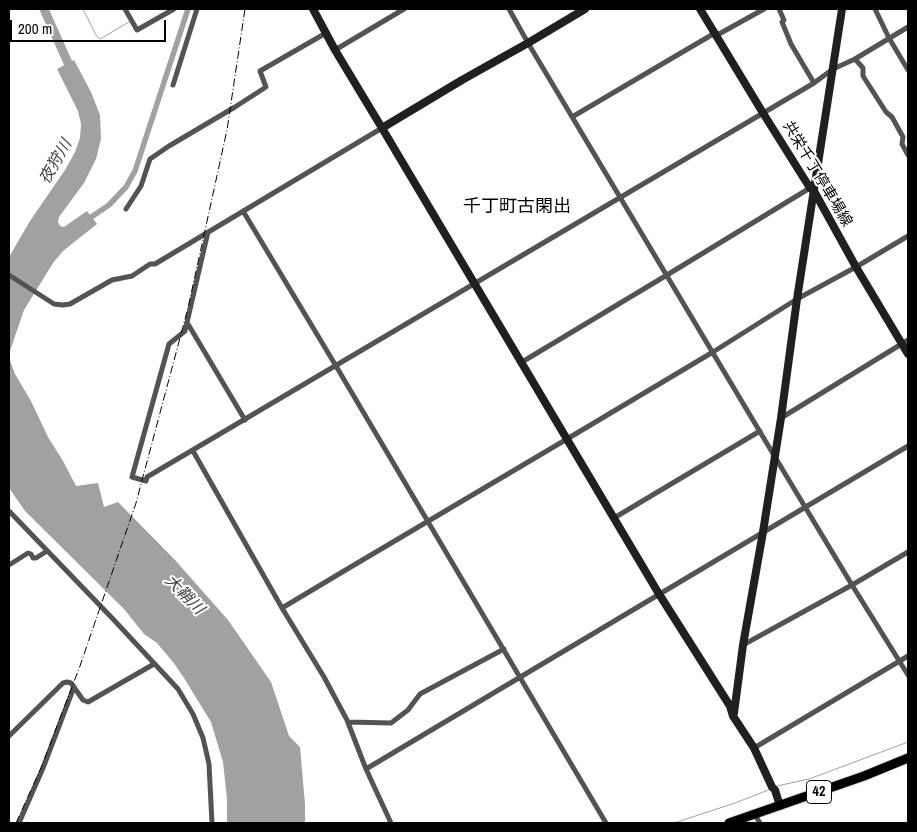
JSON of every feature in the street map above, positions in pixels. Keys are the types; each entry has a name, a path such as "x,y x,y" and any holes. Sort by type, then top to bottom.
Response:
{"main road":[{"name":"42","path":"729,823 864,776 908,758"}],"street":[{"path":"125,9 137,30 174,9"},
{"path":"173,85 197,9"},
{"path":"313,9 335,50 659,594 730,706 733,716 754,748 780,806"},
{"path":"335,50 404,9"},
{"path":"509,9 775,457 908,675"},
{"path":"9,275 54,304 63,305 70,304 112,280 132,276 585,9"},
{"name":"共栄千丁停車場線","path":"700,9 812,189 856,267 905,342 908,354"},
{"path":"572,117 715,33 719,34 764,9"},
{"path":"779,9 791,44 814,83"},
{"path":"733,716 781,418 812,189 842,9"},
{"path":"875,9 908,70"},
{"path":"208,232 185,331 169,344 132,476 146,481 147,477 814,83 833,68 855,59 908,27"},
{"path":"126,209 141,186 150,159 266,87 260,71 326,32"},
{"path":"855,59 863,68 864,76 886,112 892,117 903,137 902,144 908,155"},
{"path":"522,362 812,189"},
{"path":"243,211 606,823"},
{"path":"282,608 567,440 713,352 796,299 856,267 908,236"},
{"path":"187,323 245,420"},
{"path":"781,418 905,342"},
{"path":"614,518 760,431"},
{"path":"366,769 908,446"},
{"path":"193,451 282,608 324,677 348,722 366,769 391,823"},
{"path":"9,511 178,689 193,714 203,738 209,764 212,823"},
{"path":"9,565 28,554 36,558 47,551"},
{"path":"743,645 908,552"},
{"path":"348,722 391,723 408,710 420,694 504,649"},
{"path":"754,748 908,656"},
{"path":"9,736 63,682 71,683 83,700 88,702 154,664"},
{"path":"19,823 43,768 74,687"},
{"path":"755,815 760,823"}],"water":[{"path":"74,60 91,92 100,115 101,139 96,159 84,183 59,217 58,222 60,226 64,227 87,211 97,224 63,251 53,263 24,310 9,354 9,257 30,221 65,170 80,138 81,124 78,111 57,69"},
{"name":"大鞘川","path":"9,358 15,374 76,486 98,483 104,507 118,502 175,560 228,620 271,682 289,736 300,747 305,823 227,823 227,799 223,762 211,722 184,678 157,643 144,634 124,609 25,511 9,488"}],"waterway":[{"name":"夜狩川","path":"44,9 72,72"},
{"path":"83,9 96,35 100,39 129,22"},
{"path":"87,220 109,205 126,187 135,171 188,9"},
{"path":"777,786 809,779 908,742"},
{"path":"674,823 771,789"}],"railway":[{"path":"16,823 41,768 80,666 136,503 188,308 227,130 245,9"}],"district":[{"name":"千丁町古閑出","path":"517,207"}]}
